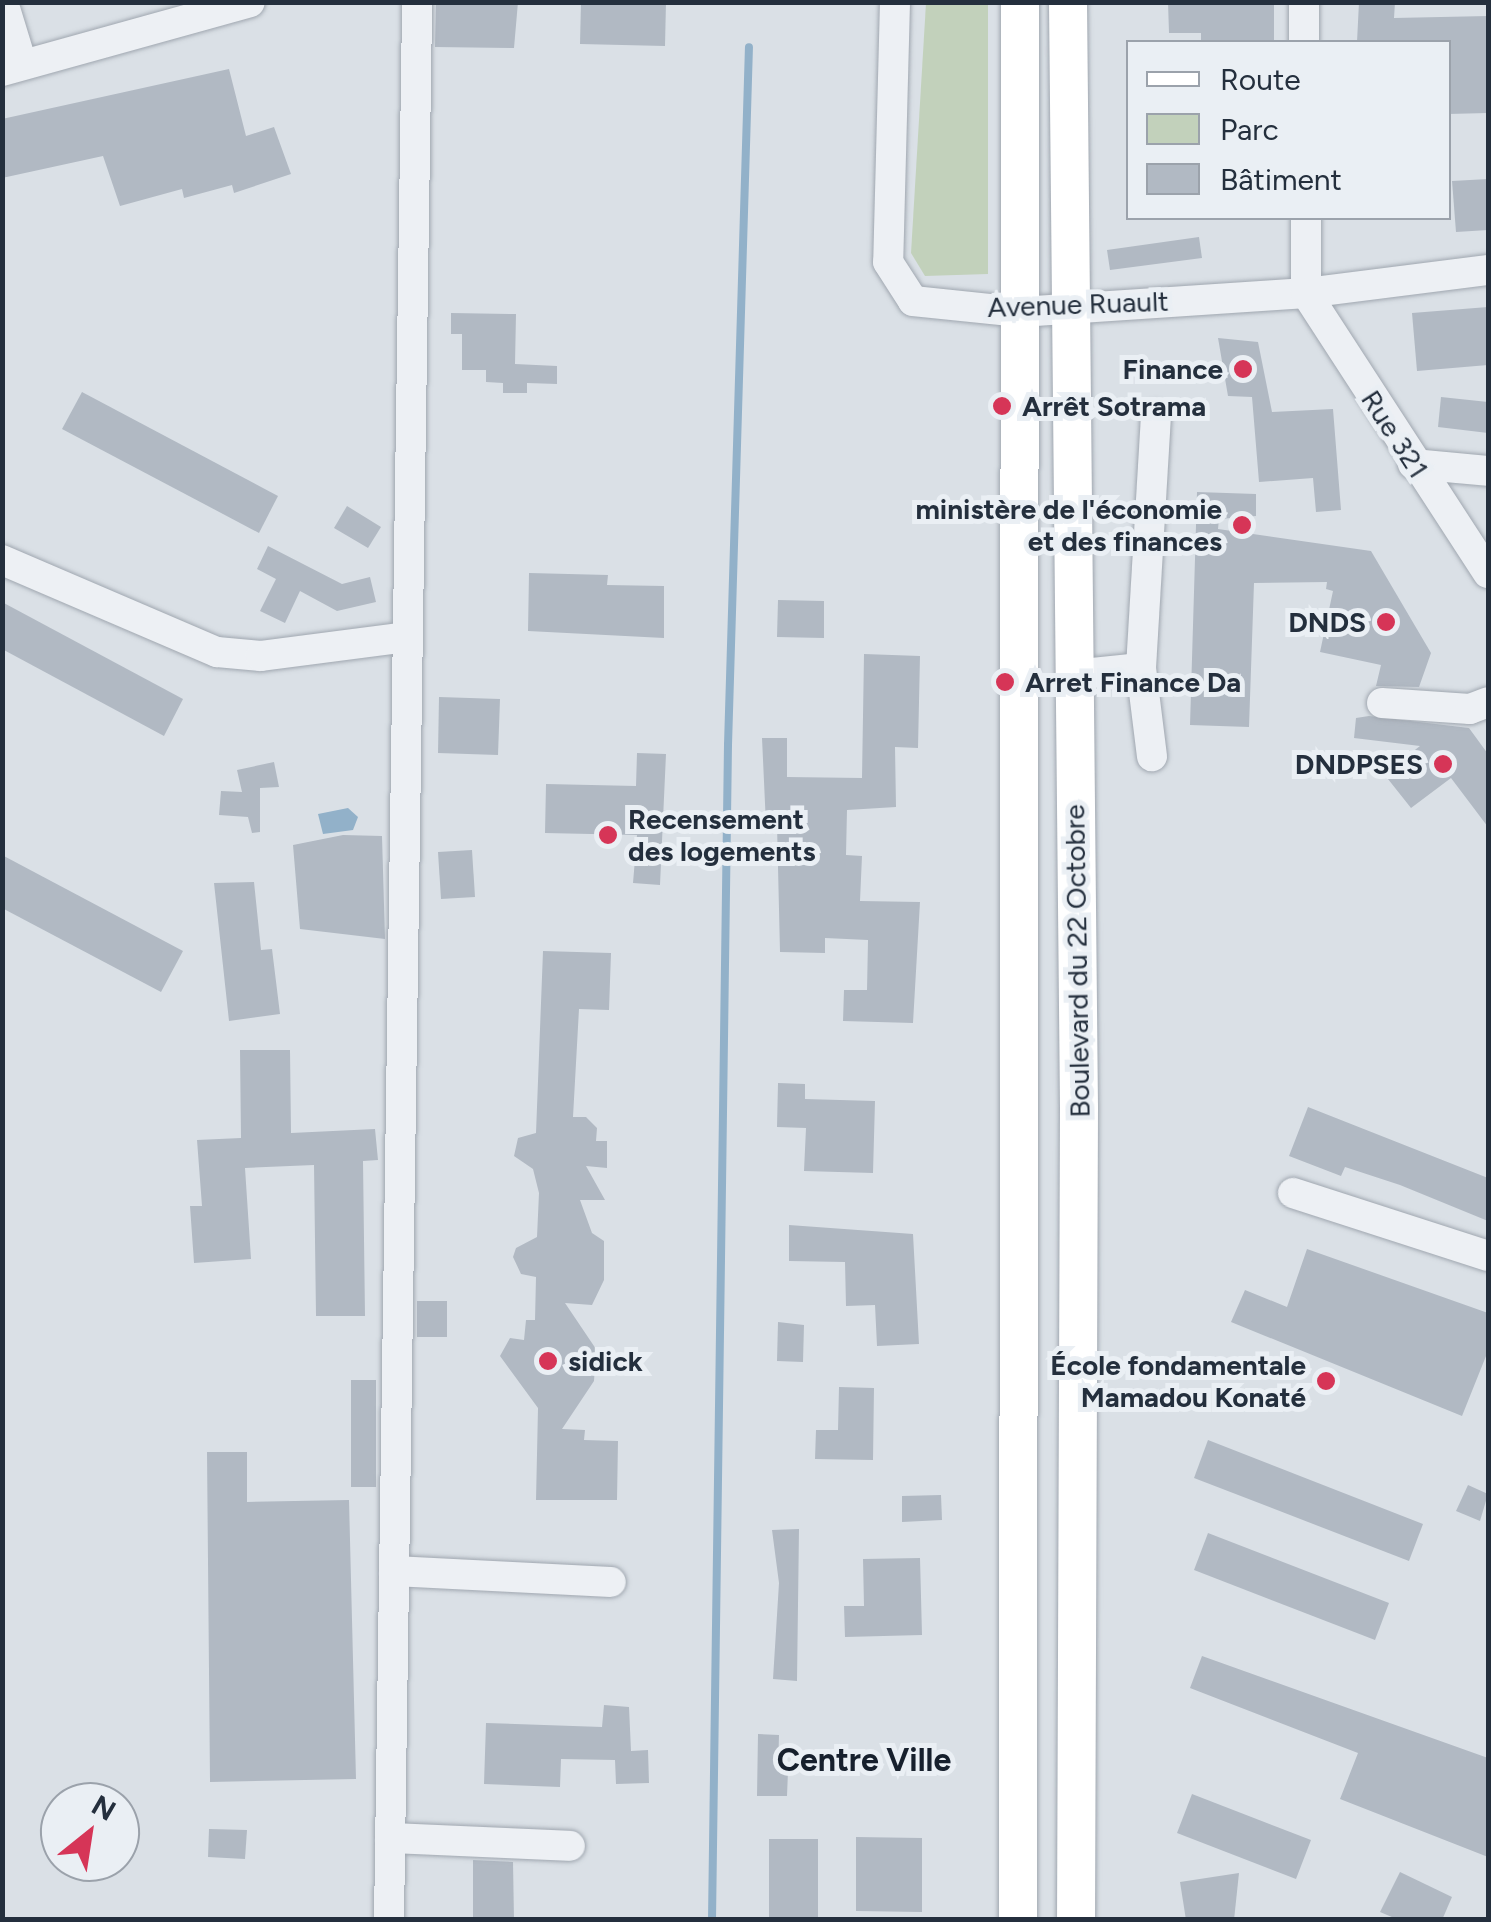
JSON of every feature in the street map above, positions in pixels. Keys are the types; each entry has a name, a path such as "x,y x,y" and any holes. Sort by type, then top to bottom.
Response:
{"main road":[{"name":"Boulevard du 22 Octobre","path":"1018,1920 1020,2"},
{"name":"Boulevard du 22 Octobre","path":"1068,2 1068,308 1079,1108 1076,1920"}],"street":[{"path":"3,2 12,68 250,2"},
{"path":"389,1920 416,2"},
{"name":"Avenue Ruault","path":"895,2 888,262 896,284 913,301 1020,312 1306,292 1488,270"},
{"path":"1304,2 1304,40"},
{"path":"1306,220 1306,292"},
{"name":"Rue 321","path":"1306,292 1412,464 1488,572"},
{"path":"1152,756 1141,668 1156,416"},
{"path":"1412,464 1488,471"},
{"path":"2,560 217,652 260,656 407,637"},
{"path":"1073,675 1141,668"},
{"path":"1382,703 1470,709 1488,702"},
{"path":"1293,1193 1488,1256"},
{"path":"394,1571 612,1582"},
{"path":"390,1838 570,1846"}],"green space":[{"path":"926,3 988,3 988,274 925,276 911,253"}],"water":[{"path":"348,808 358,817 353,830 323,834 318,814"}],"building":[{"path":"436,2 518,2 514,48 435,47"},
{"path":"581,2 666,2 665,46 580,44"},
{"path":"1168,2 1274,2 1274,40 1201,40 1201,33 1169,33"},
{"path":"1359,2 1395,2 1394,18 1488,16 1488,113 1451,114 1451,40 1357,40"},
{"path":"229,69 246,136 274,127 291,174 234,193 232,185 184,198 182,189 120,206 103,156 2,178 2,119"},
{"path":"1488,179 1488,230 1456,232 1452,181"},
{"path":"1199,237 1202,258 1110,270 1107,250"},
{"path":"1488,307 1488,365 1417,371 1412,313"},
{"path":"451,313 516,314 515,364 557,366 557,384 527,383 527,393 503,393 503,383 486,382 486,370 462,370 462,334 451,334"},
{"path":"1218,338 1258,342 1272,412 1333,409 1341,510 1316,512 1313,478 1259,482 1252,397 1228,396"},
{"path":"82,392 278,496 259,533 62,429"},
{"path":"1441,397 1488,402 1488,433 1438,427"},
{"path":"1197,492 1256,494 1256,516 1219,519 1218,529 1371,551 1431,653 1419,687 1376,686 1381,665 1320,652 1333,591 1326,589 1327,582 1254,583 1249,727 1190,725"},
{"path":"347,506 381,527 368,548 334,528"},
{"path":"268,546 342,584 370,577 376,602 337,611 300,591 285,623 260,611 276,579 257,569"},
{"path":"529,573 608,575 607,585 664,586 664,638 528,631"},
{"path":"778,600 824,601 824,638 777,637"},
{"path":"2,602 183,699 164,736 2,649"},
{"path":"864,654 920,656 918,748 895,747 896,807 847,810 846,855 862,856 860,901 920,902 913,1023 843,1021 844,990 867,990 868,940 825,938 825,953 780,952 777,825 766,825 762,738 787,738 787,777 862,778"},
{"path":"439,697 500,699 498,755 438,753"},
{"name":"DNDPSES","path":"1369,716 1469,728 1488,754 1488,827 1451,778 1411,808 1384,774 1420,746 1354,738 1356,718"},
{"path":"637,753 666,754 660,885 633,883 637,835 545,833 546,784 636,786"},
{"path":"274,762 279,787 260,788 260,832 252,833 248,817 219,815 221,791 242,792 237,770"},
{"path":"343,835 382,836 385,939 300,929 293,845"},
{"path":"472,850 475,897 441,899 438,852"},
{"path":"2,855 183,951 161,992 2,908"},
{"path":"254,882 261,950 272,949 280,1014 229,1021 214,883"},
{"path":"543,951 611,953 609,1010 579,1009 573,1117 586,1117 597,1128 596,1141 607,1141 607,1168 586,1166 605,1200 580,1200 592,1233 604,1241 604,1280 592,1305 565,1303 596,1349 594,1381 562,1429 585,1430 584,1440 618,1441 617,1500 536,1500 538,1408 500,1356 510,1338 524,1340 526,1320 535,1320 536,1277 521,1274 513,1257 516,1248 537,1237 539,1193 533,1169 514,1156 518,1138 536,1133"},
{"path":"240,1050 290,1050 291,1133 375,1129 378,1160 363,1161 365,1316 316,1316 314,1165 245,1168 251,1259 194,1263 190,1206 202,1206 197,1140 241,1138"},
{"path":"778,1083 805,1084 805,1099 875,1101 873,1173 804,1171 806,1128 777,1127"},
{"path":"1308,1107 1488,1178 1488,1221 1345,1167 1341,1176 1289,1156"},
{"path":"789,1225 913,1234 919,1344 877,1346 875,1305 846,1306 845,1262 789,1261"},
{"path":"1307,1249 1488,1313 1488,1351 1462,1416 1231,1322 1245,1290 1287,1307"},
{"path":"417,1301 447,1301 447,1337 417,1337"},
{"path":"778,1322 804,1325 803,1362 777,1361"},
{"path":"351,1380 376,1380 376,1487 351,1487"},
{"path":"839,1387 874,1388 873,1460 815,1459 816,1430 838,1430"},
{"path":"1208,1440 1423,1524 1409,1561 1194,1478"},
{"path":"207,1452 247,1452 247,1502 349,1500 356,1779 210,1782"},
{"path":"1468,1485 1488,1494 1480,1521 1456,1511"},
{"path":"941,1495 942,1520 902,1522 902,1496"},
{"path":"799,1529 797,1681 773,1679 779,1583 772,1530"},
{"path":"1208,1533 1389,1603 1375,1640 1194,1570"},
{"path":"920,1558 922,1635 845,1637 844,1606 864,1606 863,1559"},
{"path":"1202,1656 1488,1758 1488,1857 1340,1799 1358,1753 1190,1688"},
{"path":"604,1705 629,1707 631,1751 648,1750 649,1783 616,1784 615,1760 561,1759 560,1787 484,1784 486,1723 602,1727"},
{"path":"758,1734 779,1735 778,1771 788,1771 787,1796 757,1796"},
{"path":"1192,1794 1311,1840 1296,1879 1177,1833"},
{"path":"209,1829 247,1830 245,1859 208,1857"},
{"path":"856,1837 922,1838 922,1912 856,1911"},
{"path":"769,1839 818,1839 818,1920 769,1920"},
{"path":"473,1860 513,1862 514,1920 473,1920"},
{"path":"1400,1872 1452,1897 1442,1920 1399,1920 1380,1912"},
{"path":"1239,1873 1234,1920 1186,1920 1180,1882"}],"waterway":[{"path":"712,1920 728,745 749,47"}],"place":[{"name":"Finance","path":"1243,369"},
{"name":"Arrêt Sotrama","path":"1002,406"},
{"name":"ministère de l'économie et des finances","path":"1242,525"},
{"name":"DNDS","path":"1386,622"},
{"name":"Arret Finance Da","path":"1005,682"},
{"name":"DNDPSES","path":"1443,764"},
{"name":"Recensement des logements","path":"608,835"},
{"name":"sidick","path":"548,1361"},
{"name":"École fondamentale Mamadou Konaté","path":"1326,1381"}],"district":[{"name":"Centre Ville","path":"864,1760"}]}
